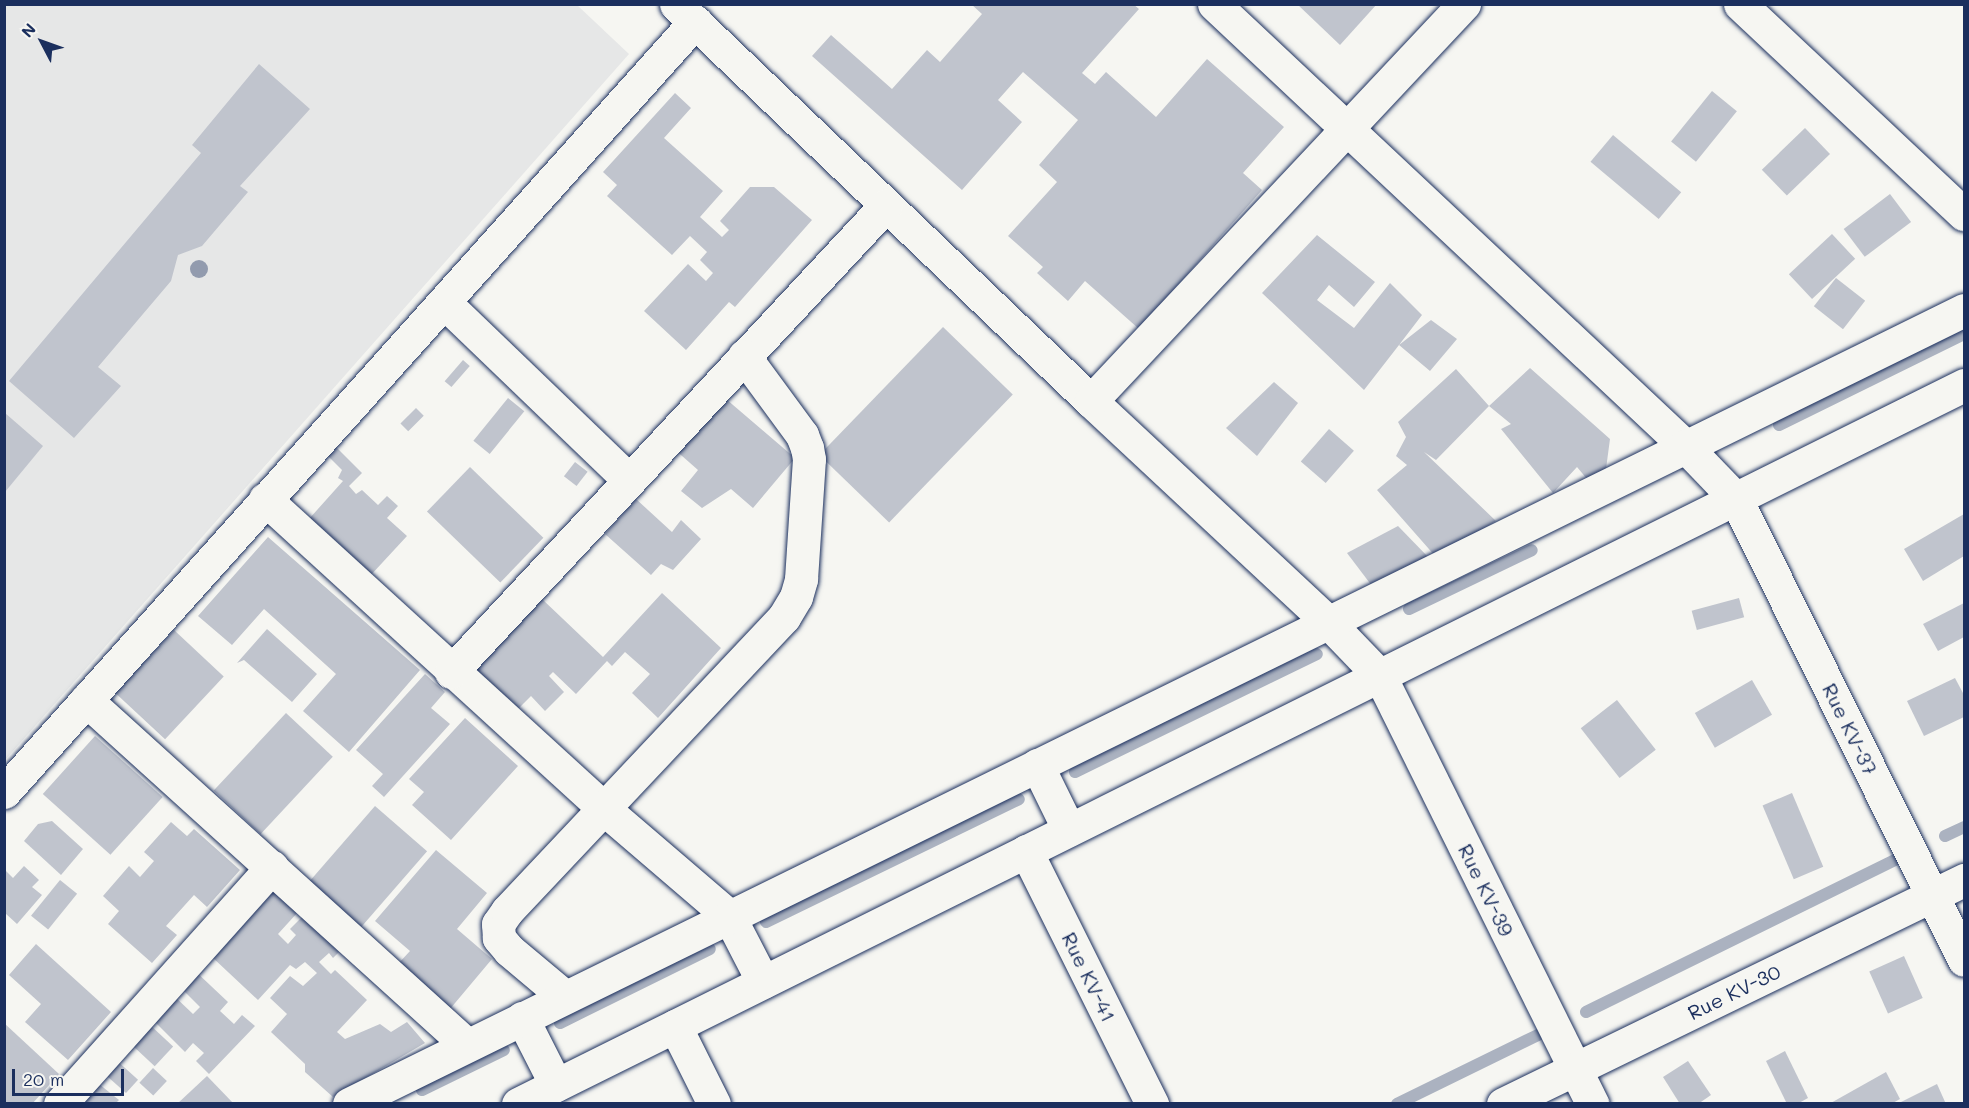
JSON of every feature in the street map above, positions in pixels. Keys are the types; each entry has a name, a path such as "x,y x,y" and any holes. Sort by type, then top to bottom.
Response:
{"street":[{"name":"Rue KV-37","path":"1214,4 1685,446 1736,499 1965,960"},
{"path":"1091,401 1464,4"},
{"path":"1740,4 1965,214"},
{"path":"4,792 444,302 686,13"},
{"name":"Rue KV-39","path":"686,13 1091,401 1328,622 1380,676 1592,1104"},
{"path":"451,672 886,204"},
{"path":"444,302 629,480"},
{"path":"349,1104 389,1095 468,1045 522,1018 1965,310"},
{"path":"565,997 509,950 500,938 498,924 603,808 784,617 796,597 801,579 810,459 802,435 744,356"},
{"path":"518,1104 1965,385"},
{"path":"266,499 451,672 603,808 729,916 763,982"},
{"path":"86,700 468,1045"},
{"path":"1037,765 1069,830"},
{"name":"Rue KV-41","path":"1026,851 1152,1104"},
{"path":"60,1104 272,867"},
{"name":"Rue KV-30","path":"1503,1104 1965,880"},
{"path":"522,1018 556,1085"},
{"path":"675,1026 714,1104"}],"shaded area":[{"path":"5,5 577,5 629,54 5,760"}],"building":[{"path":"971,4 1133,4 1139,9 1082,73 1095,84 1106,72 1156,117 1207,59 1284,127 1243,173 1262,190 1139,329 1085,281 1068,301 1037,273 1043,267 1008,236 1057,182 1039,165 1078,120 1023,72 998,100 1022,122 962,190 812,56 831,35 892,89 927,50 940,62 982,14"},
{"path":"1297,4 1377,4 1340,45"},
{"path":"259,64 310,109 240,186 248,192 202,246 178,255 171,281 98,367 121,386 74,438 9,381 201,153 192,145"},
{"path":"1712,91 1737,111 1696,162 1671,142"},
{"path":"675,93 691,108 664,138 723,191 700,217 722,237 729,230 720,221 750,187 774,187 812,220 735,307 729,302 686,350 644,311 688,264 706,281 713,273 700,260 707,252 690,236 672,255 607,196 617,185 603,172"},
{"path":"1805,128 1830,154 1787,196 1762,170"},
{"path":"1613,135 1681,192 1659,219 1591,162"},
{"path":"1890,194 1911,222 1865,257 1844,229"},
{"path":"1832,234 1855,259 1812,299 1789,274"},
{"path":"1317,235 1375,282 1354,307 1329,285 1317,300 1354,328 1390,283 1422,315 1364,390 1262,293"},
{"path":"1836,278 1865,301 1843,329 1814,306"},
{"path":"1431,320 1457,339 1430,371 1399,345"},
{"path":"943,327 1013,394 889,522 819,455"},
{"path":"463,360 470,366 451,387 445,381"},
{"path":"1530,368 1610,439 1606,469 1587,479 1577,467 1553,493 1501,429 1511,424 1489,406"},
{"path":"1456,369 1489,406 1436,460 1424,452 1496,521 1436,557 1377,490 1407,465 1396,456 1406,437 1398,422"},
{"path":"1274,382 1298,403 1257,456 1226,428"},
{"path":"719,393 795,458 753,508 731,489 702,508 681,491 698,470 673,448"},
{"path":"508,398 524,411 490,454 473,441"},
{"path":"416,408 424,416 408,431 400,424"},
{"path":"5,413 43,446 5,492"},
{"path":"1329,429 1354,451 1326,483 1301,461"},
{"path":"334,445 362,473 349,486 356,494 362,490 378,505 387,496 398,506 387,518 407,536 370,576 309,519 343,481 338,478 342,470 326,454"},
{"path":"575,462 588,472 577,486 564,476"},
{"path":"470,467 543,538 500,582 427,512"},
{"path":"636,499 672,532 681,520 701,539 673,570 661,564 651,575 605,534"},
{"path":"1964,514 1964,556 1923,581 1904,549"},
{"path":"1398,526 1431,560 1372,586 1347,553"},
{"path":"268,537 420,670 349,752 303,711 336,674 264,609 232,645 198,616"},
{"path":"662,593 721,648 658,718 632,693 650,674 625,652 612,666 607,661 576,694 553,672 549,676 564,692 545,711 531,696 516,711 474,670 542,599 603,657"},
{"path":"1739,598 1744,617 1697,630 1692,611"},
{"path":"1964,603 1964,637 1938,651 1923,624"},
{"path":"267,629 317,674 292,702 244,660 237,663"},
{"path":"174,630 224,676 165,739 115,693"},
{"path":"425,674 445,692 431,708 450,724 384,797 372,786 383,774 356,750"},
{"path":"1955,678 1964,695 1964,717 1924,736 1907,701"},
{"path":"1752,680 1772,715 1715,748 1695,713"},
{"path":"1617,700 1656,750 1620,778 1581,728"},
{"path":"286,713 333,757 261,834 214,791"},
{"path":"465,718 518,766 451,840 412,805 424,792 409,779"},
{"path":"95,736 163,797 110,855 43,794"},
{"path":"1792,793 1823,867 1794,879 1763,806"},
{"path":"375,806 427,851 361,927 309,882"},
{"path":"52,821 83,849 61,875 24,841 38,824"},
{"path":"171,822 187,836 194,829 240,870 207,907 194,895 166,926 177,935 152,963 108,924 119,911 103,896 129,866 140,877 154,861 144,852"},
{"path":"436,850 487,893 457,929 492,959 450,1009 397,965 410,951 375,921"},
{"path":"24,866 39,880 32,887 42,895 17,924 5,913 5,870 13,878"},
{"path":"60,880 77,894 48,930 31,916"},
{"path":"268,885 298,912 278,934 288,944 296,935 290,929 306,913 312,926 339,952 333,958 329,953 319,962 331,974 335,970 367,1000 337,1032 345,1039 380,1024 391,1032 407,1022 425,1043 333,1097 305,1072 305,1064 271,1032 287,1014 270,998 290,976 303,986 317,973 305,962 296,969 290,965 258,1000 212,957 239,916 245,922 252,915 245,909"},
{"path":"36,944 111,1012 68,1060 25,1022 41,1004 9,975"},
{"path":"1904,956 1923,998 1888,1013 1869,971"},
{"path":"193,969 228,1002 220,1011 234,1024 242,1015 255,1026 209,1074 196,1061 204,1053 193,1043 185,1052 150,1017 172,994 193,1014 200,1007 178,985"},
{"path":"4,1023 59,1074 32,1104 4,1104"},
{"path":"149,1024 173,1047 155,1066 131,1044"},
{"path":"1785,1051 1808,1098 1797,1104 1787,1104 1766,1061"},
{"path":"115,1059 138,1080 126,1093 103,1072"},
{"path":"1688,1061 1711,1095 1698,1104 1680,1104 1663,1077"},
{"path":"153,1068 167,1081 153,1096 139,1083"},
{"path":"1886,1072 1900,1099 1891,1104 1829,1104"},
{"path":"207,1076 234,1104 177,1104"},
{"path":"94,1080 119,1100 115,1104 69,1104"},
{"path":"1937,1084 1946,1104 1897,1104"}],"waterway":[{"path":"1779,425 1964,334"},
{"path":"1409,609 1532,550"},
{"path":"1075,772 1317,654"},
{"path":"766,922 1019,799"},
{"path":"1945,836 1964,827"},
{"path":"1586,1012 1895,860"},
{"path":"560,1023 710,949"},
{"path":"1397,1104 1540,1034"},
{"path":"422,1090 504,1050"}]}
